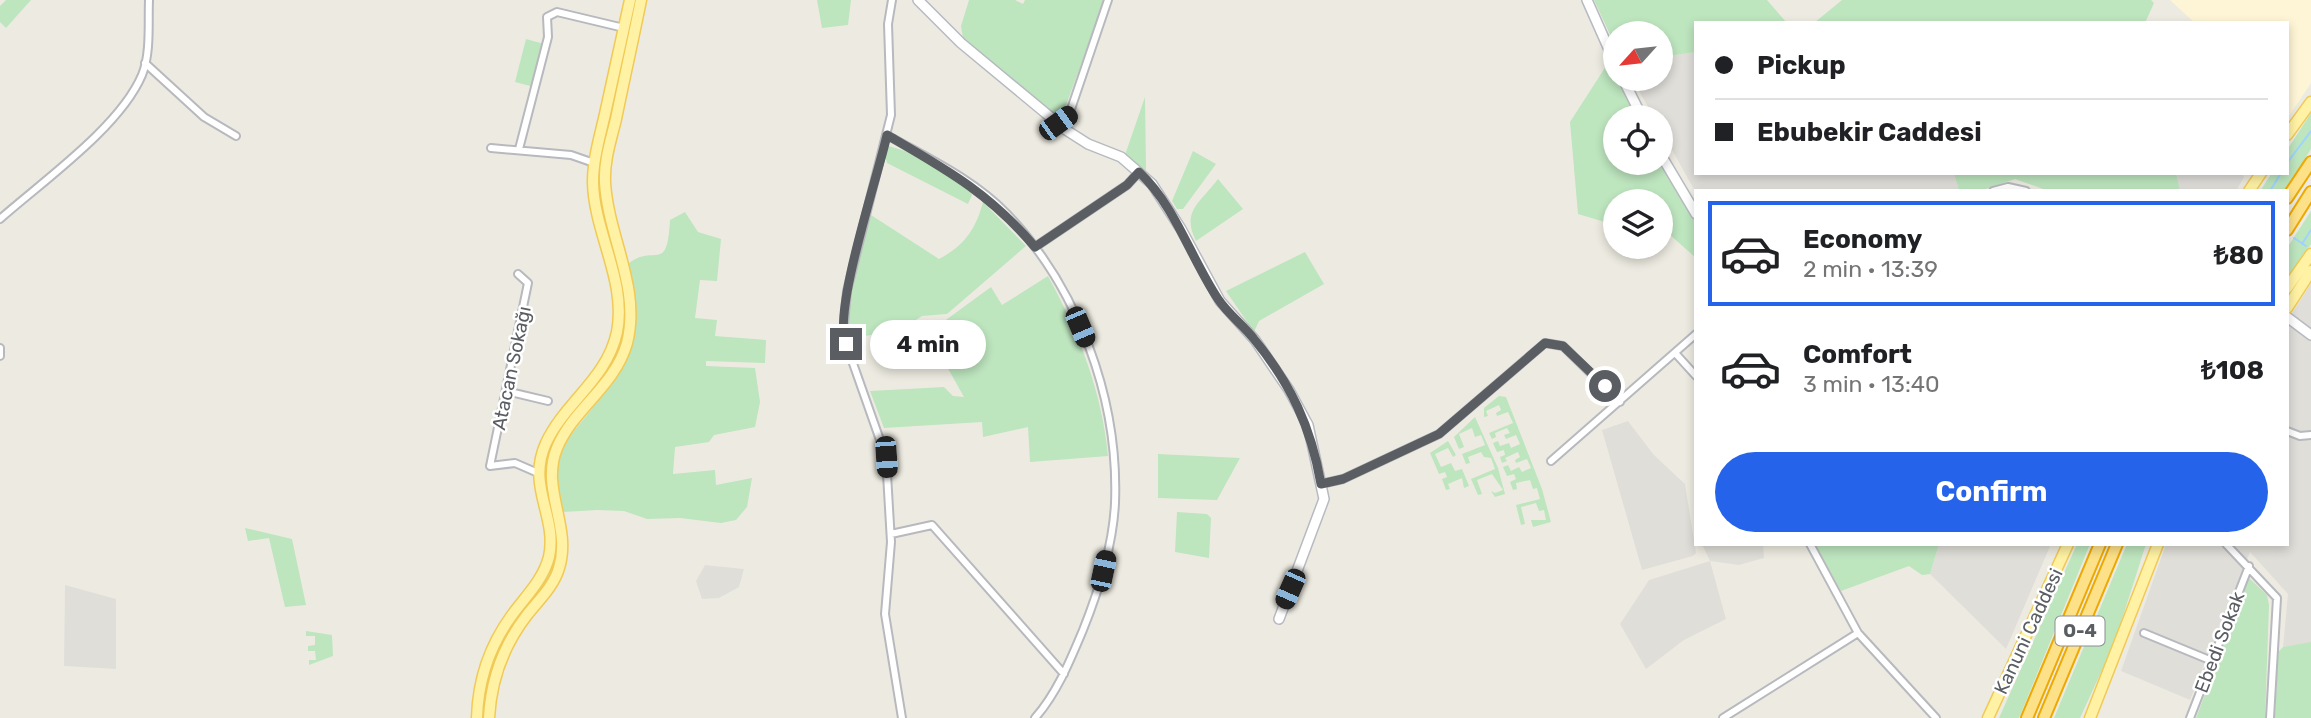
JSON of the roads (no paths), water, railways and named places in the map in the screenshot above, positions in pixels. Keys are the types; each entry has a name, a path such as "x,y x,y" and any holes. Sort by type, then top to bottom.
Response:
{"highway":[{"path":"2289,195 2311,162"},
{"path":"2289,227 2311,192"},
{"name":"O-4","path":"2027,718 2099,546"},
{"name":"O-4","path":"2044,718 2117,546"}],"main road":[{"path":"477,718 480,685 491,651 511,616 543,573 549,555 549,529 538,473 550,436 603,367 618,324 614,275 595,204 594,163 630,0"},
{"path":"489,718 491,692 503,653 552,583 560,566 562,543 550,480 556,450 611,377 626,344 630,298 608,207 605,169 641,0"},
{"path":"2289,132 2311,102"},
{"path":"2289,285 2311,254"},
{"path":"2289,305 2311,271"},
{"name":"Kanuni Caddesi","path":"1988,718 2067,546"},
{"path":"2090,718 2128,626 2154,546"}],"street":[{"path":"0,219 119,111 142,74 145,63 149,0"},
{"path":"892,0 888,24 891,115 847,290 842,335 886,457 891,534 885,614 902,718"},
{"path":"918,0 961,44 1058,123 1083,142 1121,158 1139,172 1166,202 1220,301 1255,340 1289,390 1308,425 1324,499 1279,619"},
{"path":"1058,123 1069,115 1108,0"},
{"path":"1587,0 1603,36"},
{"path":"519,149 548,37 548,17 557,12 624,28"},
{"path":"145,63 204,117 236,136"},
{"path":"887,135 981,192 1005,211 1035,247 1074,312 1097,371 1108,414 1114,479 1112,527 1098,593 1064,674 1036,718"},
{"path":"491,148 570,155 594,163"},
{"path":"1035,247 1127,185 1139,172"},
{"path":"1673,175 1694,211"},
{"name":"Atacan Sokağı","path":"518,274 528,283 490,466 514,463 538,473"},
{"path":"2289,318 2311,335"},
{"path":"1551,461 1694,336"},
{"path":"1321,484 1343,479 1439,434 1545,343 1563,346 1620,402"},
{"path":"0,348 0,356"},
{"path":"1676,354 1694,374"},
{"path":"506,391 548,401"},
{"path":"2289,432 2300,436 2311,435"},
{"path":"891,534 932,525 1064,674"},
{"path":"1811,546 1858,633 1936,718"},
{"path":"2228,546 2274,592 2278,604 2270,718"},
{"name":"Ebedi Sokak","path":"2190,718 2249,566"},
{"path":"1723,718 1858,633"},
{"path":"2144,633 2212,661"}],"waterway":[{"path":"2289,160 2311,131"},
{"path":"2271,189 2280,175"},
{"path":"2302,244 2311,230"},
{"path":"2294,238 2306,246"}]}
